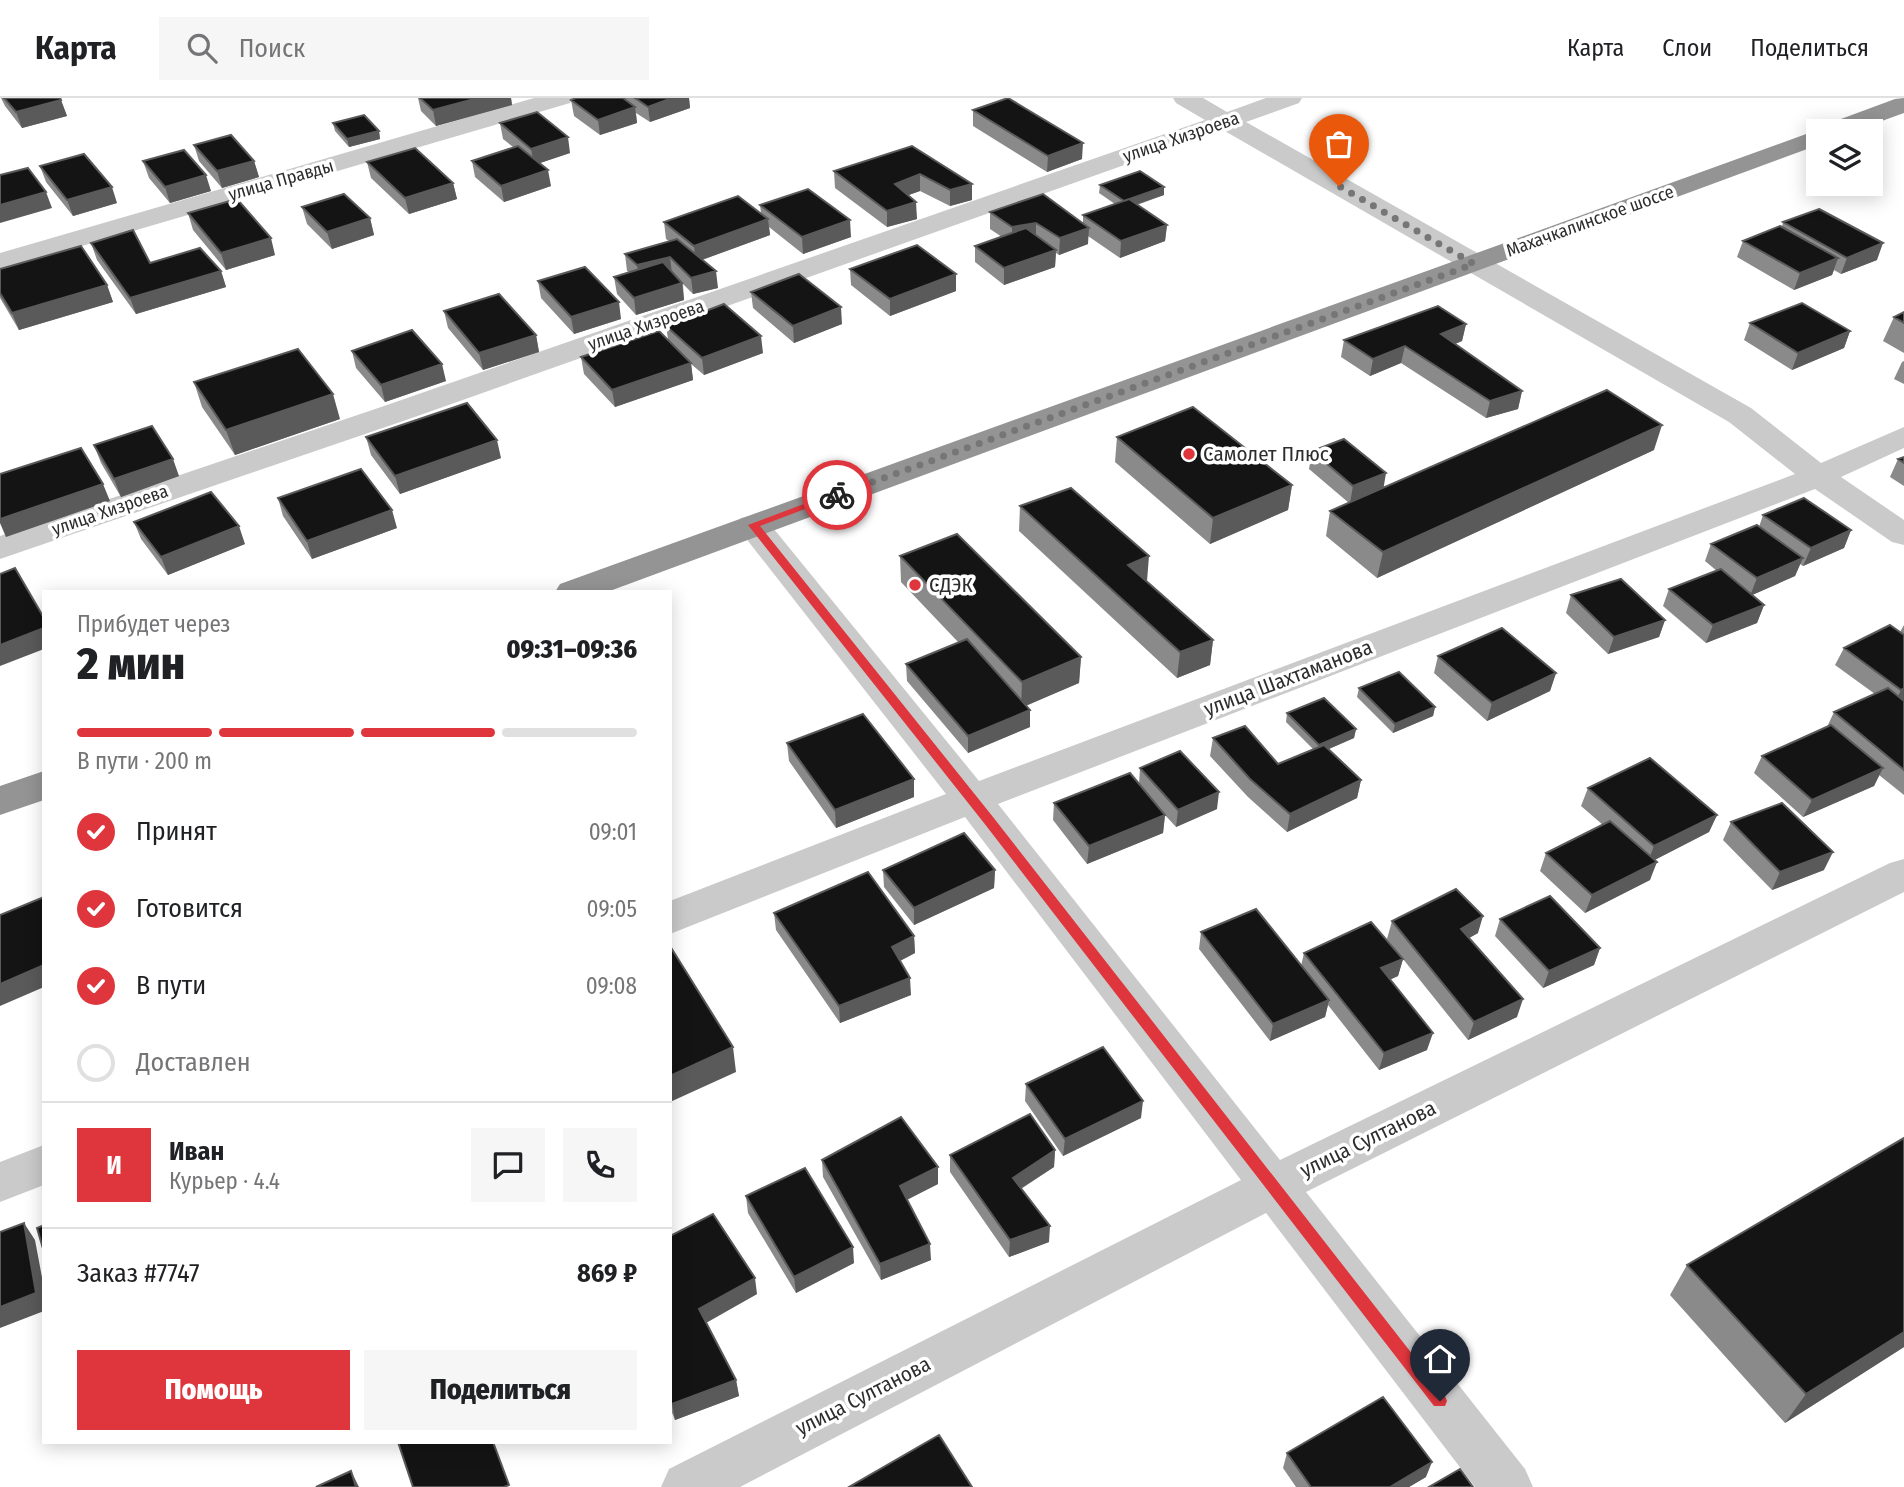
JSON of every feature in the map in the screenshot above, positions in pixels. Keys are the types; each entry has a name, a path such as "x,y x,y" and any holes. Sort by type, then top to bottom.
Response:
{"highway":[{"path":"1863,119 1904,104"},
{"name":"Махачкалинское шоссе","path":"577,590 1806,140"},
{"path":"0,801 42,786"}],"street":[{"name":"улица Правды","path":"0,262 561,98"},
{"path":"1185,98 1740,415 1818,476 1904,535"},
{"name":"улица Хизроева","path":"0,548 411,407 1290,98"},
{"name":"улица Шахтаманова","path":"672,917 972,799 1818,476 1904,436"},
{"path":"753,525 972,799 1507,1487"},
{"name":"улица Султанова","path":"687,1487 1273,1186 1904,874"},
{"path":"0,1182 42,1166"}],"building":[{"path":"4,98 60,98 61,100 16,112"},
{"path":"420,98 478,98 433,110"},
{"path":"623,98 635,107 598,120 571,100"},
{"path":"635,98 672,98 648,107"},
{"path":"1008,98 1083,143 1048,156 973,110"},
{"path":"537,112 568,137 531,149 500,123"},
{"path":"364,115 379,131 347,139 333,123"},
{"path":"231,135 254,161 217,171 194,145"},
{"path":"518,146 548,170 501,186 472,161"},
{"path":"912,146 972,184 950,190 920,174 895,184 916,202 887,211 834,171"},
{"path":"415,148 453,183 405,198 367,162"},
{"path":"184,150 206,175 165,187 143,161"},
{"path":"84,154 112,187 67,200 40,166"},
{"path":"28,168 46,192 0,205 0,175"},
{"path":"1140,171 1164,187 1124,201 1100,185"},
{"path":"808,189 850,220 802,237 760,205"},
{"path":"344,194 370,218 327,232 302,207"},
{"path":"1043,194 1089,228 1060,238 1036,223 1012,227 990,212"},
{"path":"738,196 768,219 694,246 664,222"},
{"path":"237,199 271,238 221,253 188,213"},
{"path":"1129,199 1167,225 1121,241 1083,215"},
{"path":"1819,209 1883,243 1847,258 1783,222"},
{"path":"1780,226 1838,258 1800,273 1743,241"},
{"path":"1026,228 1056,250 1004,268 975,246"},
{"path":"133,230 150,263 200,248 221,271 130,298 91,243"},
{"path":"677,239 716,271 691,278 670,257 637,265 625,254"},
{"path":"917,245 956,274 890,299 850,269"},
{"path":"81,246 107,285 12,313 0,293 0,269"},
{"path":"663,262 682,283 634,298 614,277"},
{"path":"585,267 619,302 571,317 538,281"},
{"path":"799,274 841,307 793,326 751,292"},
{"path":"499,294 536,335 479,353 444,311"},
{"path":"1802,303 1850,331 1798,353 1750,323"},
{"path":"724,304 761,336 702,358 666,326"},
{"path":"1438,306 1466,324 1441,334 1522,391 1490,401 1405,346 1373,359 1344,340"},
{"path":"1904,312 1904,323 1894,317"},
{"path":"412,330 442,364 381,385 352,351"},
{"path":"659,331 691,363 612,390 581,357"},
{"path":"298,349 333,394 226,430 194,382"},
{"path":"1607,390 1662,425 1383,552 1330,511"},
{"path":"467,403 497,440 395,476 366,437"},
{"path":"1193,407 1292,485 1213,518 1117,437"},
{"path":"152,426 173,459 114,479 94,445"},
{"path":"1344,439 1386,473 1353,486 1312,451"},
{"path":"81,448 103,484 0,519 0,474"},
{"path":"361,469 392,510 307,541 278,498"},
{"path":"1071,488 1149,556 1128,565 1213,640 1180,652 1020,506"},
{"path":"211,492 239,526 161,557 134,522"},
{"path":"1804,498 1851,530 1811,548 1763,515"},
{"path":"1757,525 1803,558 1757,578 1711,544"},
{"path":"957,534 1081,657 1022,682 900,556"},
{"path":"15,568 42,615 42,629 0,645 0,574"},
{"path":"1721,569 1764,605 1713,625 1669,589"},
{"path":"1621,579 1665,620 1614,637 1571,595"},
{"path":"1890,625 1904,635 1904,688 1901,690 1844,648"},
{"path":"1502,628 1556,673 1492,703 1438,656"},
{"path":"967,639 1030,710 968,736 906,664"},
{"path":"1399,672 1435,707 1395,724 1359,688"},
{"path":"1888,688 1904,701 1904,770 1834,712"},
{"path":"1324,698 1356,729 1319,745 1287,713"},
{"path":"863,714 914,779 835,810 787,743"},
{"path":"1831,725 1883,768 1812,800 1762,756"},
{"path":"1245,726 1278,764 1324,745 1361,780 1290,814 1250,779 1213,738"},
{"path":"1180,751 1219,792 1178,810 1140,768"},
{"path":"1650,758 1717,815 1654,846 1588,788"},
{"path":"1130,773 1165,815 1089,846 1054,803"},
{"path":"1782,803 1833,852 1780,872 1731,822"},
{"path":"1610,821 1657,862 1592,895 1546,853"},
{"path":"964,833 995,870 914,908 883,870"},
{"path":"868,872 914,936 892,947 910,978 839,1006 774,913"},
{"path":"1456,889 1483,916 1461,929 1523,999 1474,1022 1392,921"},
{"path":"1550,896 1600,948 1549,971 1500,919"},
{"path":"42,898 42,966 0,984 0,915"},
{"path":"1256,909 1329,1000 1273,1024 1201,932"},
{"path":"1371,922 1403,959 1381,968 1433,1033 1384,1053 1304,953"},
{"path":"672,949 733,1047 672,1075"},
{"path":"1103,1047 1143,1101 1065,1139 1026,1084"},
{"path":"1030,1114 1055,1150 1013,1178 1050,1226 1010,1240 950,1155"},
{"path":"901,1117 938,1167 900,1186 930,1244 880,1264 822,1160"},
{"path":"1904,1138 1904,1332 1806,1394 1687,1265"},
{"path":"805,1168 853,1247 794,1277 746,1196"},
{"path":"713,1214 755,1278 699,1309 736,1380 672,1404 672,1235"},
{"path":"24,1223 36,1293 0,1307 0,1232"},
{"path":"42,1226 42,1245 37,1228"},
{"path":"1383,1397 1432,1462 1390,1487 1311,1487 1287,1453"},
{"path":"939,1435 972,1487 849,1487"},
{"path":"399,1444 494,1444 509,1485 504,1487 413,1487"},
{"path":"1460,1469 1473,1487 1429,1487"},
{"path":"351,1471 356,1487 316,1487"}],"way so far":[{"path":"837,495 1474,264 1339,186"}],"place":[{"name":"Самолет Плюс","path":"1189,454"},
{"name":"СДЭК","path":"915,585"}],"route":[{"path":"837,495 753,525 989,820 1440,1401"}]}
